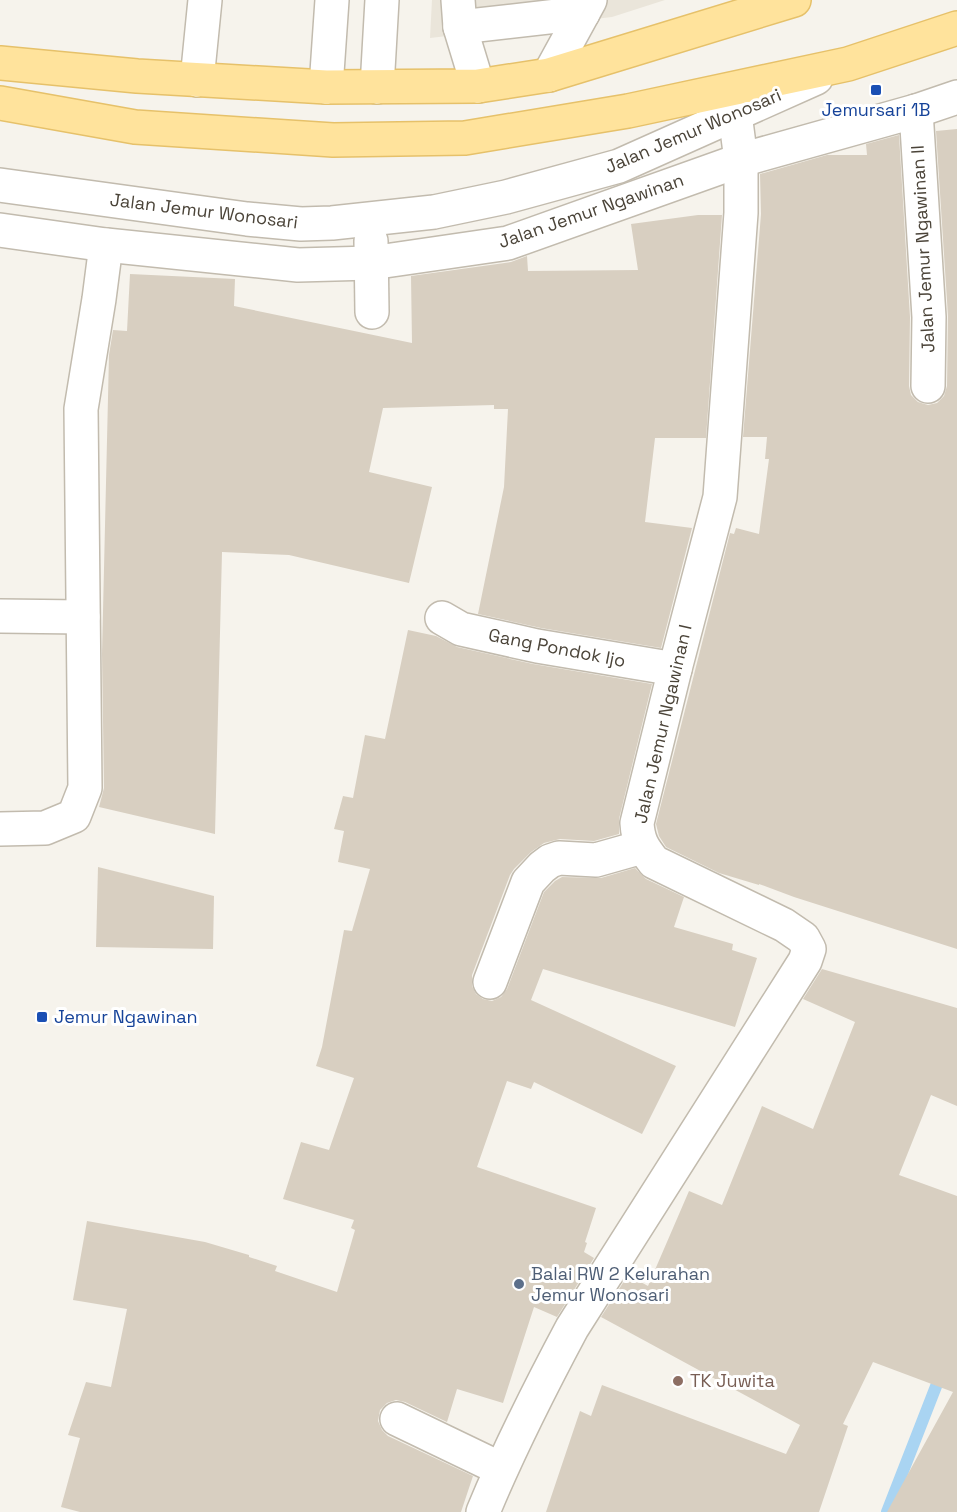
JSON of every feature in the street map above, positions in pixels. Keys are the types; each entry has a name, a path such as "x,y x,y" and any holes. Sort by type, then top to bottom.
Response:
{"main road":[{"path":"0,63 137,76 326,87 478,86 549,75 794,0"},
{"name":"Jalan Jemur Wonosari","path":"0,103 135,127 333,140 465,138 628,111 848,64 957,28"}],"street":[{"path":"197,80 205,0"},
{"path":"326,87 332,0"},
{"path":"377,87 382,0"},
{"path":"549,75 586,6"},
{"path":"478,86 459,13 586,6"},
{"name":"Jalan Jemur Wonosari","path":"0,185 247,219 301,224 434,212 506,198 619,166 848,64"},
{"name":"Jalan Jemur Ngawinan","path":"0,230 106,245 298,265 371,263 508,243 741,160 916,111 957,97"},
{"name":"Jalan Jemur Ngawinan II","path":"916,111 929,317 928,386"},
{"name":"Jalan Jemur Ngawinan I","path":"483,1512 539,1390 572,1328 805,962 809,949 803,938 784,924 654,862 642,847 637,823 720,497 741,213 741,160 735,114"},
{"path":"371,219 372,312"},
{"path":"0,829 45,828 74,816 85,788 81,409 106,245"},
{"path":"0,616 83,617"},
{"name":"Gang Pondok Ijo","path":"442,618 462,629 537,646 675,669"},
{"path":"490,982 528,882 542,867 559,858 596,860 642,847"},
{"path":"397,1419 501,1469"}],"shaded area":[{"path":"432,0 665,0 612,17 430,38"}],"building":[{"path":"957,129 957,949 719,873 666,847 659,836 656,824 730,533 734,534 736,528 759,534 769,459 765,459 767,437 743,437 761,214 760,174 827,155 867,155 866,144 899,135 910,317 909,386 911,395 918,402 928,405 937,403 944,396 947,386 948,316 936,131"},
{"path":"698,215 722,215 706,438 655,438 645,522 692,528 661,648 541,628 478,614 504,487 508,409 494,409 494,405 383,408 369,472 432,487 409,583 289,555 222,552 215,834 99,807 104,788 102,654 109,355 113,330 127,331 130,274 235,279 234,306 412,343 411,276 511,262 527,256 528,271 638,270 631,224"},
{"path":"408,630 436,636 457,647 533,664 652,684 619,819 619,834 594,841 560,839 544,843 514,869 472,975 472,986 476,994 492,1001 501,997 507,989 544,892 555,881 562,877 601,878 635,868 646,879 684,897 674,927 733,944 732,950 757,958 735,1027 543,969 531,1000 676,1066 642,1134 534,1082 531,1089 507,1081 477,1167 596,1208 584,1252 594,1258 557,1317 534,1307 503,1403 457,1389 447,1422 396,1400 387,1403 380,1410 378,1421 388,1436 473,1476 461,1512 80,1512 61,1507 80,1438 68,1435 86,1382 111,1387 127,1309 73,1300 87,1221 205,1242 249,1255 249,1257 277,1266 275,1271 337,1292 355,1230 351,1228 354,1220 283,1199 301,1142 329,1150 354,1078 316,1066 322,1047 344,930 352,931 370,869 338,862 344,831 334,829 343,796 353,798 365,735 385,739"},
{"path":"98,867 214,896 213,949 96,947"},
{"path":"822,969 957,1008 957,1106 931,1095 899,1175 957,1196 957,1512 887,1512 953,1392 873,1362 843,1424 848,1426 819,1512 546,1512 580,1411 591,1416 602,1385 786,1454 800,1425 601,1317 628,1275 648,1286 689,1191 722,1205 762,1106 813,1129 855,1022 803,999"}],"waterway":[{"path":"887,1512 942,1371"}],"place":[{"name":"Jemursari 1B","path":"876,90"},
{"name":"Jemur Ngawinan","path":"42,1017"},
{"name":"Balai RW 2 Kelurahan Jemur Wonosari","path":"519,1284"},
{"name":"TK Juwita","path":"678,1381"}]}
